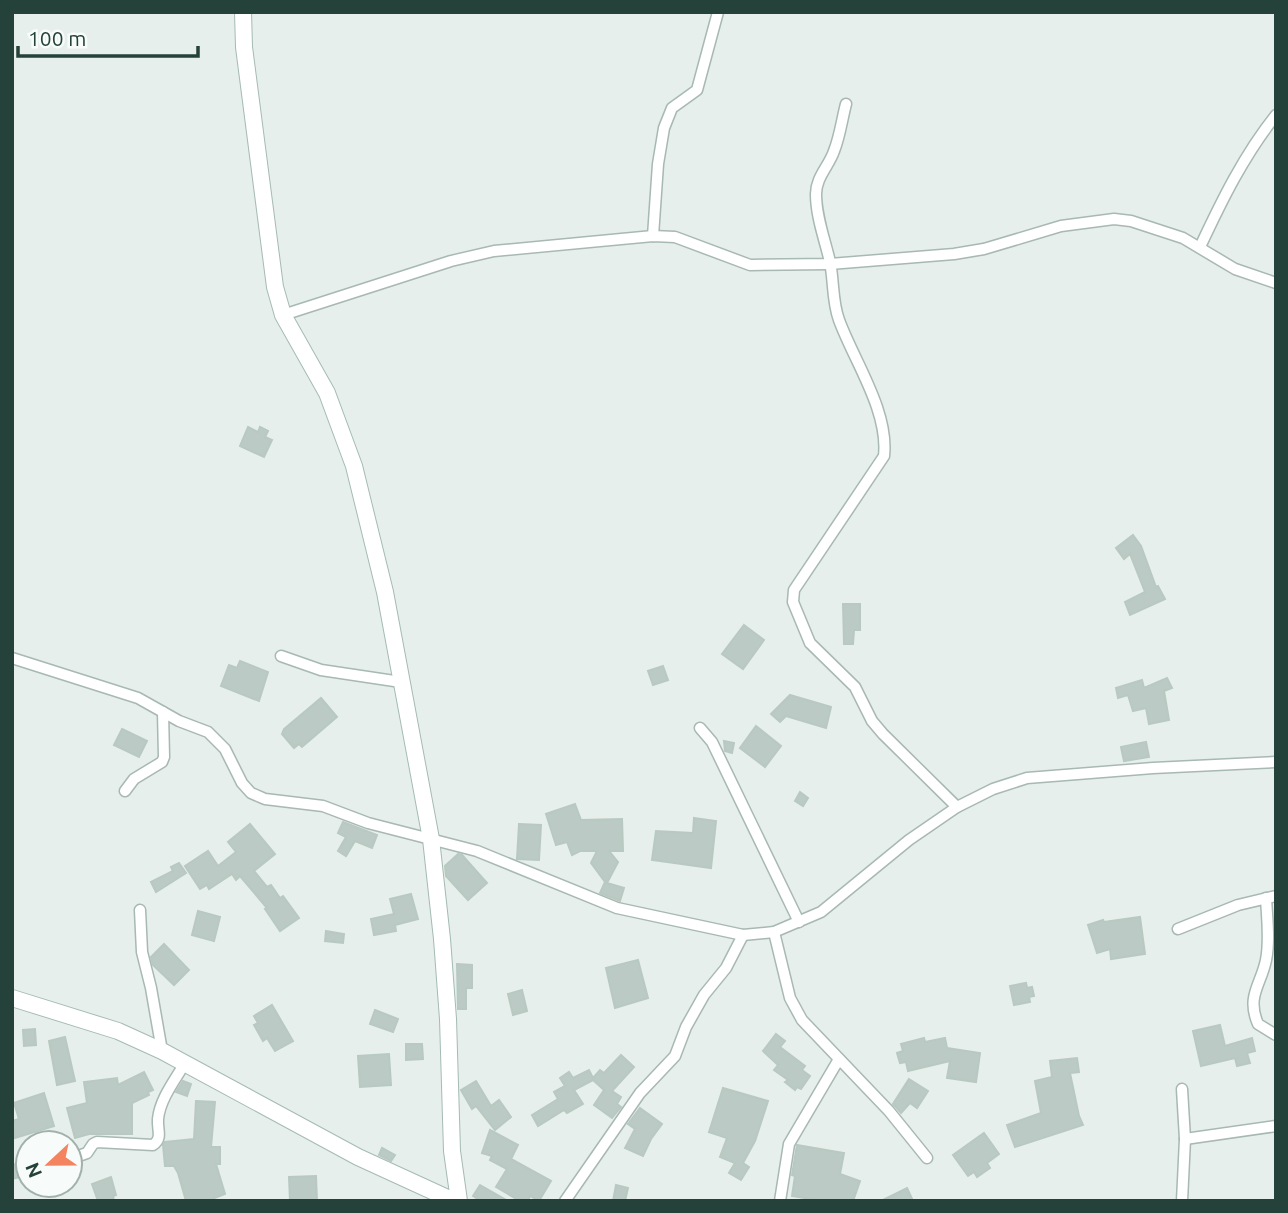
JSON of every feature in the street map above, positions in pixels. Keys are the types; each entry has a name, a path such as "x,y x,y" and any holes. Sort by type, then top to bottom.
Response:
{"street":[{"path":"243,12 244,47 275,287 284,315 327,393 354,466 385,592 431,839 444,965 452,1150 459,1201"},
{"path":"653,236 658,164 664,128 672,107 697,90 718,12"},
{"path":"846,104 835,148 818,178 816,194 830,264 833,302 880,419 885,444 884,456 794,590 793,602 810,643 855,687 872,721 957,807"},
{"path":"1199,247 1230,183 1260,134 1276,115"},
{"path":"284,315 451,261 494,251 653,236 675,237 750,265 830,264 954,254 984,249 1061,226 1098,220 1131,221 1183,238 1235,269 1276,283"},
{"path":"281,656 321,670 401,682"},
{"path":"12,658 138,698 208,732 225,749 242,783 251,793 265,799 323,806 369,823 477,850 617,908 743,935 774,932 821,912 909,841 957,807 993,789 1027,778 1276,762"},
{"path":"125,791 134,779 162,762 163,712"},
{"path":"700,728 712,742 799,922"},
{"path":"1178,929 1238,905 1271,897 1266,961 1252,1001 1258,1024 1276,1035"},
{"path":"141,910 142,952 162,1051"},
{"path":"774,932 790,998 802,1020 889,1111 927,1158"},
{"path":"565,1201 640,1093 675,1056 686,1027 704,995 726,968 743,935"},
{"path":"12,998 118,1031 162,1051 358,1157 454,1201"},
{"path":"780,1201 789,1144 839,1059"},
{"path":"84,1154 97,1142 153,1145 158,1142 160,1109 185,1063"},
{"path":"1182,1089 1185,1139 1182,1201"},
{"path":"1185,1139 1276,1126"}],"building":[{"path":"248,427 258,432 260,427 268,431 265,437 272,440 264,457 240,446"},
{"path":"1133,535 1141,546 1156,587 1158,586 1165,599 1130,615 1125,602 1145,592 1130,554 1124,559 1116,548"},
{"path":"843,604 860,604 860,630 854,630 853,644 844,644"},
{"path":"744,625 764,640 743,669 722,654"},
{"path":"240,661 268,672 259,701 221,686 229,665 237,668"},
{"path":"663,666 668,680 653,685 648,671"},
{"path":"1167,678 1172,688 1164,691 1169,720 1149,724 1146,708 1133,711 1128,695 1118,698 1116,688 1142,680 1144,688"},
{"path":"790,695 831,707 826,728 786,716 780,722 771,714"},
{"path":"321,698 337,717 302,747 299,744 294,748 282,734 284,729"},
{"path":"756,726 781,746 765,767 740,748"},
{"path":"122,729 147,741 139,757 114,745"},
{"path":"724,741 734,743 732,753 725,751"},
{"path":"1146,742 1149,757 1124,761 1121,747"},
{"path":"800,792 808,798 803,806 795,801"},
{"path":"575,804 581,820 622,819 623,851 609,851 618,862 607,883 624,888 620,901 600,893 605,882 591,863 597,851 580,851 572,855 567,842 556,845 546,814"},
{"path":"694,818 716,821 711,868 652,860 656,831 693,833"},
{"path":"343,822 377,835 372,848 355,841 346,856 338,851 346,837 338,833"},
{"path":"250,824 275,854 254,871 267,887 271,885 280,898 283,896 299,918 280,931 265,909 267,908 240,876 236,880 232,874 209,889 207,885 200,889 185,866 208,851 218,866 236,852 228,842"},
{"path":"519,824 541,825 539,860 517,859"},
{"path":"458,854 462,855 487,883 468,900 446,876 445,866"},
{"path":"179,863 186,873 156,892 151,882 173,871 171,867"},
{"path":"411,894 418,919 395,925 396,931 374,935 371,919 394,914 390,899"},
{"path":"198,911 220,917 214,941 192,935"},
{"path":"1140,917 1145,954 1111,959 1110,949 1097,953 1088,925 1103,920"},
{"path":"326,931 344,934 343,943 325,941"},
{"path":"164,944 189,970 174,985 153,965 151,957"},
{"path":"638,960 648,998 615,1008 606,968"},
{"path":"457,964 472,965 472,988 466,988 466,1009 458,1009"},
{"path":"1026,983 1027,988 1032,987 1034,996 1029,997 1030,1002 1014,1005 1010,986"},
{"path":"522,990 527,1011 513,1015 508,994"},
{"path":"272,1005 293,1041 275,1051 267,1038 263,1041 254,1025 258,1023 254,1016"},
{"path":"375,1010 398,1019 393,1032 370,1024"},
{"path":"1220,1025 1225,1046 1252,1038 1255,1051 1247,1053 1250,1063 1237,1066 1235,1058 1201,1066 1193,1031"},
{"path":"35,1029 36,1045 24,1046 23,1030"},
{"path":"776,1034 785,1041 780,1047 805,1066 802,1070 810,1076 801,1089 797,1087 795,1090 785,1082 788,1080 774,1070 778,1065 763,1051"},
{"path":"65,1037 75,1081 57,1085 49,1041"},
{"path":"924,1038 925,1042 945,1038 947,1048 980,1053 976,1082 947,1078 950,1061 908,1071 906,1062 900,1063 897,1053 903,1051 901,1044"},
{"path":"406,1044 422,1044 423,1059 406,1060"},
{"path":"389,1054 391,1085 360,1087 358,1056"},
{"path":"621,1055 634,1067 612,1091 621,1097 617,1104 621,1107 612,1118 594,1105 604,1090 593,1080 574,1090 583,1104 567,1113 564,1110 538,1126 532,1115 558,1099 554,1092 565,1086 560,1078 569,1072 573,1078 589,1070 593,1078 600,1070 604,1073"},
{"path":"1077,1058 1079,1072 1070,1073 1083,1125 1015,1147 1007,1125 1041,1113 1035,1081 1052,1077 1050,1061"},
{"path":"144,1072 153,1090 148,1092 149,1095 132,1103 132,1134 84,1135 84,1129 73,1129 67,1108 87,1103 84,1082 117,1078 118,1085"},
{"path":"909,1079 928,1091 917,1108 910,1103 901,1113 893,1104"},
{"path":"183,1081 191,1084 187,1096 176,1092"},
{"path":"476,1081 491,1106 499,1100 511,1117 495,1130 476,1106 472,1109 461,1090"},
{"path":"723,1088 768,1101 755,1141 743,1163 749,1167 741,1180 729,1173 735,1163 720,1157 727,1138 709,1132"},
{"path":"44,1093 54,1126 44,1129 14,1129 14,1132 12,1121 19,1119 14,1103"},
{"path":"196,1101 215,1102 211,1147 220,1147 220,1164 216,1164 225,1194 207,1201 186,1201 174,1166 165,1166 165,1142 194,1139"},
{"path":"640,1108 662,1124 643,1156 625,1148 635,1129 628,1124"},
{"path":"490,1130 518,1145 511,1159 551,1181 539,1201 530,1196 528,1201 520,1201 496,1187 507,1169 490,1160 492,1156 482,1153"},
{"path":"984,1133 999,1154 987,1163 990,1168 977,1177 974,1172 968,1176 953,1155"},
{"path":"797,1145 844,1153 840,1174 860,1181 853,1201 822,1201 792,1196"},
{"path":"382,1148 395,1155 391,1161 379,1155"},
{"path":"316,1176 317,1201 290,1201 289,1177"},
{"path":"111,1177 116,1195 113,1196 114,1201 98,1201 92,1184"},
{"path":"480,1185 508,1201 481,1201 473,1196"},
{"path":"616,1185 628,1188 625,1201 613,1201"},
{"path":"907,1188 913,1201 881,1201"}]}
